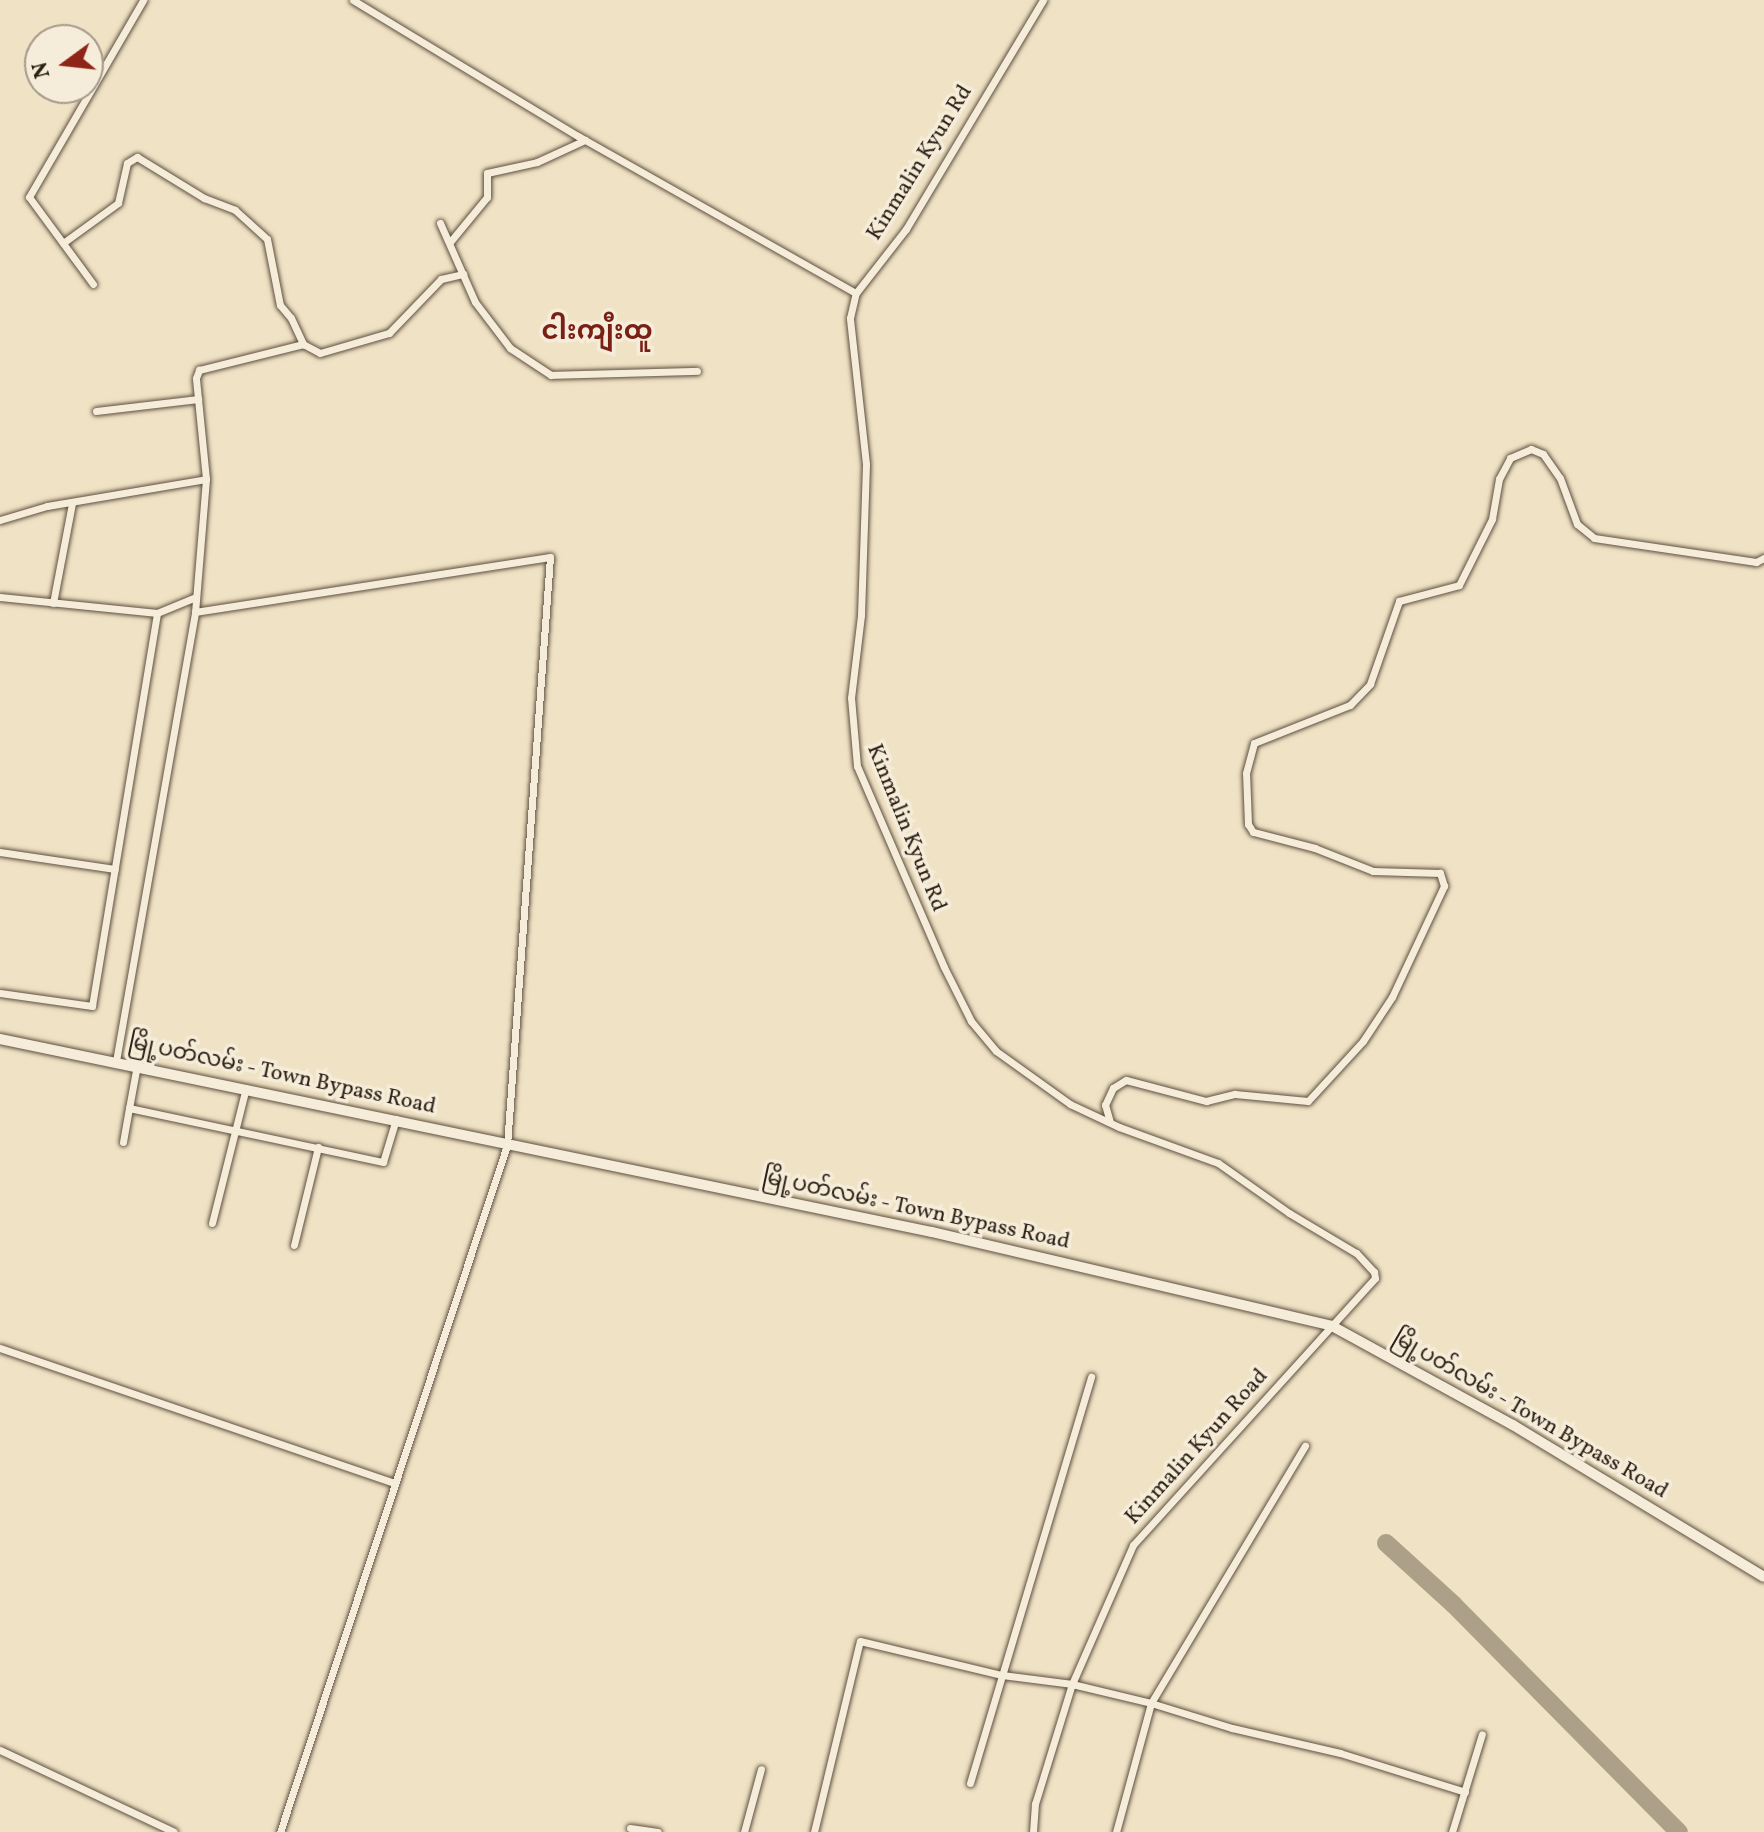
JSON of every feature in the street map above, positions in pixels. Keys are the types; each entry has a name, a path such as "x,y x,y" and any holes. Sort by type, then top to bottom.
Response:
{"main road":[{"name":"မြို့ပတ်လမ်း - Town Bypass Road","path":"0,1039 932,1232 1332,1326 1513,1425 1764,1577"}],"street":[{"path":"93,284 29,197 143,0"},
{"path":"353,0 585,140 856,293"},
{"name":"Kinmalin Kyun Rd","path":"1043,0 906,229 856,293 850,318 866,464 861,615 851,698 857,766 971,1021 996,1051 1070,1104 1111,1123 1218,1163 1289,1213 1356,1253 1374,1272 1375,1278 1332,1326"},
{"path":"450,242 487,197 487,173 537,162 585,140"},
{"path":"63,243 118,203 127,163 137,157 204,198 235,210 267,239 280,305 291,318 303,344 320,353 389,333 441,279 463,274"},
{"path":"440,223 475,302 510,348 551,375 697,371"},
{"path":"116,1061 195,612 206,479 196,378 199,370 303,344"},
{"path":"96,411 198,399"},
{"path":"1111,1123 1105,1105 1113,1088 1126,1080 1206,1101 1235,1094 1308,1101 1363,1041 1392,997 1444,886 1440,873 1373,871 1315,848 1253,832 1248,824 1246,773 1254,743 1350,705 1370,684 1399,601 1459,585 1492,519 1499,479 1510,458 1531,449 1543,454 1560,478 1577,524 1594,538 1756,562 1764,558"},
{"path":"0,520 72,503 206,479"},
{"path":"53,603 72,503"},
{"path":"195,612 550,557 507,1145 280,1832"},
{"path":"0,597 157,613 196,597"},
{"path":"0,993 92,1006 157,613"},
{"path":"0,852 115,869"},
{"path":"123,1142 137,1065"},
{"path":"212,1223 246,1088"},
{"path":"129,1108 383,1162 396,1119"},
{"path":"294,1245 318,1147"},
{"name":"Kinmalin Kyun Road","path":"1033,1832 1035,1804 1072,1684 1133,1545 1332,1326"},
{"path":"0,1348 394,1483"},
{"path":"970,1783 1091,1377"},
{"path":"1116,1832 1151,1703 1305,1446"},
{"path":"814,1832 860,1641 1002,1675 1072,1684 1151,1703 1232,1728 1340,1753 1465,1792"},
{"path":"1452,1832 1482,1734"},
{"path":"0,1750 174,1832"},
{"path":"744,1832 761,1769"},
{"path":"630,1828 658,1832"}],"waterway":[{"path":"1386,1543 1453,1604 1679,1832"}],"district":[{"name":"ငါးကျီးထူ","path":"597,333"}]}
